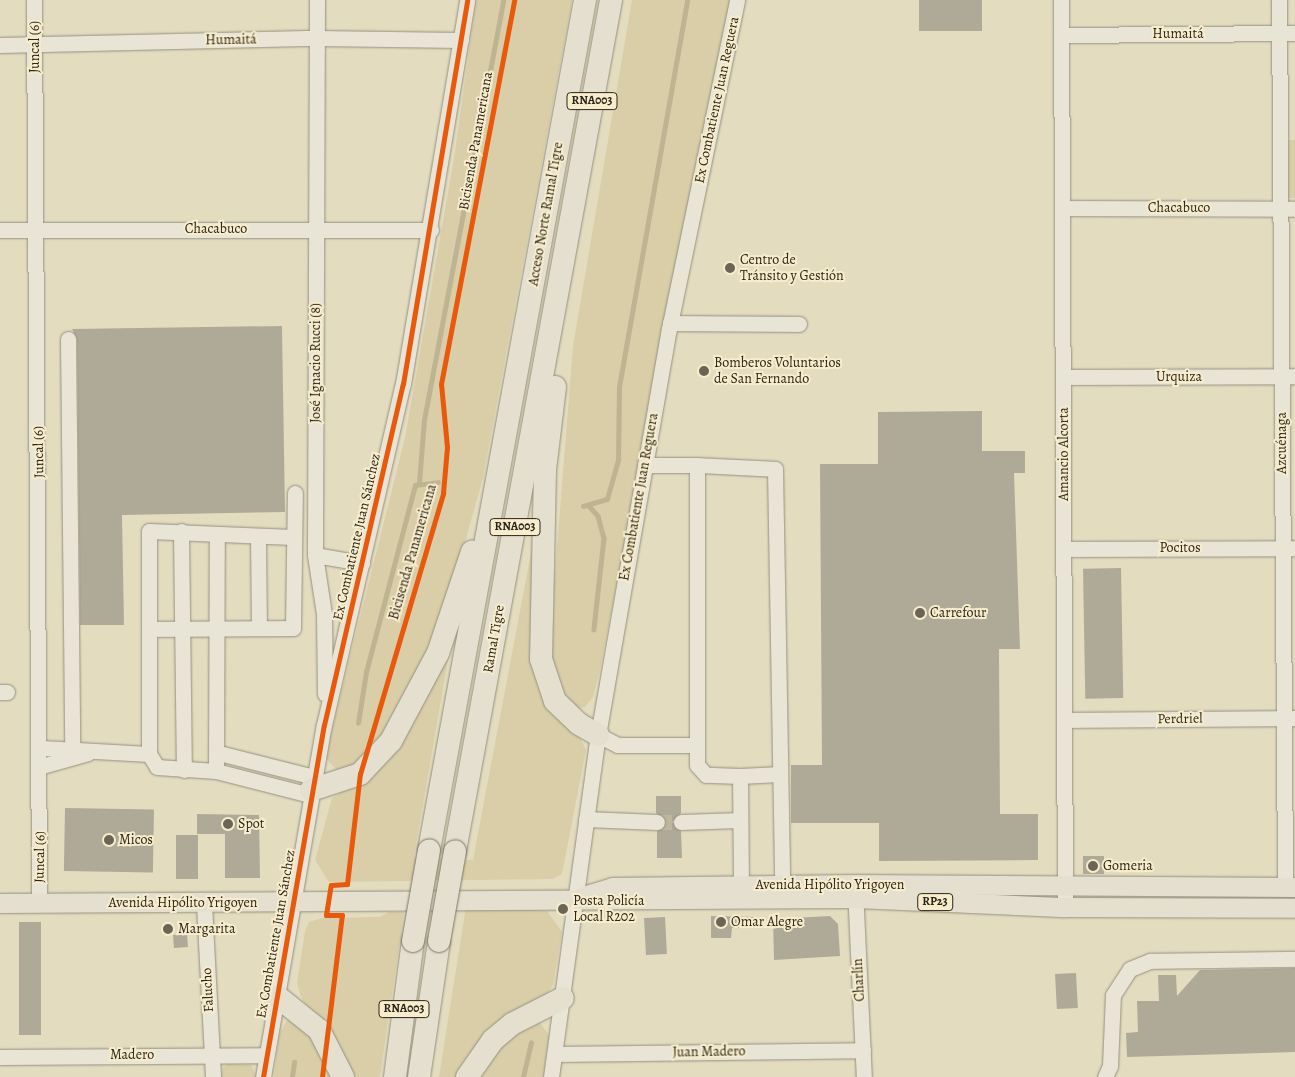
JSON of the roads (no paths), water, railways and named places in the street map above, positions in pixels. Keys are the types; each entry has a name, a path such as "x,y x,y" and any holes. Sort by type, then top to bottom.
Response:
{"highway":[{"name":"Acceso Norte Ramal Tigre","path":"507,429 586,0"},
{"name":"Acceso Norte Ramal Tigre","path":"574,202 610,0"},
{"path":"574,202 568,291 545,470 539,635 544,674 555,701 579,724 598,735"},
{"name":"Ramal Tigre","path":"418,1077 455,851 574,202"},
{"path":"312,787 342,782 374,764 414,704 451,618 507,429"},
{"name":"Ramal Tigre","path":"395,1077 412,941 507,429"},
{"path":"278,997 319,1030 343,1077"},
{"path":"467,1077 493,1040 512,1024 564,998"}],"main road":[{"name":"Avenida Hipólito Yrigoyen","path":"576,898 612,887 782,885 1065,907 1295,908"},
{"name":"Avenida Hipólito Yrigoyen","path":"0,903 204,904 295,901 576,898 623,903 855,891 1290,887"}],"street":[{"name":"Juncal (6)","path":"34,0 42,748 39,903"},
{"name":"José Ignacio Rucci (8)","path":"317,0 315,555 325,631 324,726"},
{"name":"Ex Combatiente Juan Sánchez","path":"263,1077 265,1055 278,997 312,787 324,726 362,563 431,230 467,0"},
{"name":"Ex Combatiente Juan Reguera","path":"551,1077 564,998 598,735 670,323 737,0"},
{"name":"Amancio Alcorta","path":"1061,0 1066,720 1065,907"},
{"name":"Azcuénaga","path":"1279,0 1288,209 1290,887"},
{"name":"Humaitá","path":"1062,35 1295,33"},
{"name":"Humaitá","path":"0,45 317,38 461,40"},
{"name":"Chacabuco","path":"1062,208 1288,209"},
{"name":"Chacabuco","path":"0,230 316,228 431,230"},
{"path":"670,323 799,324"},
{"path":"68,339 72,749"},
{"name":"Urquiza","path":"1064,377 1288,376"},
{"path":"645,465 696,465 775,469 782,885"},
{"path":"696,465 697,766 706,774 740,776 780,774"},
{"path":"150,629 293,628 292,537 295,493"},
{"path":"292,537 148,531 150,629 149,754 157,766 184,770 216,771 312,787"},
{"path":"181,531 184,770"},
{"path":"216,535 219,754 216,771"},
{"path":"258,536 259,628"},
{"name":"Pocitos","path":"1065,549 1289,548"},
{"path":"315,555 362,563"},
{"name":"Perdriel","path":"1066,720 1289,718"},
{"path":"598,735 618,745 697,745"},
{"path":"42,748 72,749 90,753 149,754"},
{"path":"42,766 90,753"},
{"path":"219,754 312,787"},
{"path":"740,776 741,885"},
{"path":"586,819 657,822"},
{"path":"681,822 740,820"},
{"name":"Charlín","path":"855,891 864,1077"},
{"name":"Falucho","path":"204,904 212,1077"},
{"path":"1105,1077 1110,1066 1112,995 1130,969 1150,961 1295,959"},
{"name":"Juan Madero","path":"555,1054 862,1050"},
{"name":"Madero","path":"0,1056 265,1055"}],"waterway":[{"path":"419,483 424,420 503,0"},
{"path":"583,506 607,499 618,460 619,387 687,0"},
{"path":"358,723 366,672 415,485 438,482"},
{"path":"590,507 598,516 604,538 594,629"},
{"path":"523,1077 531,1043"},
{"path":"292,1077 294,1062"}],"tunnel":[{"path":"657,822 681,822"}],"place":[{"name":"Centro de Tránsito y Gestión","path":"730,268"},
{"name":"Bomberos Voluntarios de San Fernando","path":"704,371"},
{"name":"Carrefour","path":"920,613"},
{"name":"Spot","path":"228,824"},
{"name":"Micos","path":"109,840"},
{"name":"Gomeria","path":"1093,866"},
{"name":"Posta Policía Local R202","path":"563,909"},
{"name":"Omar Alegre","path":"721,922"},
{"name":"Margarita","path":"168,929"}]}
